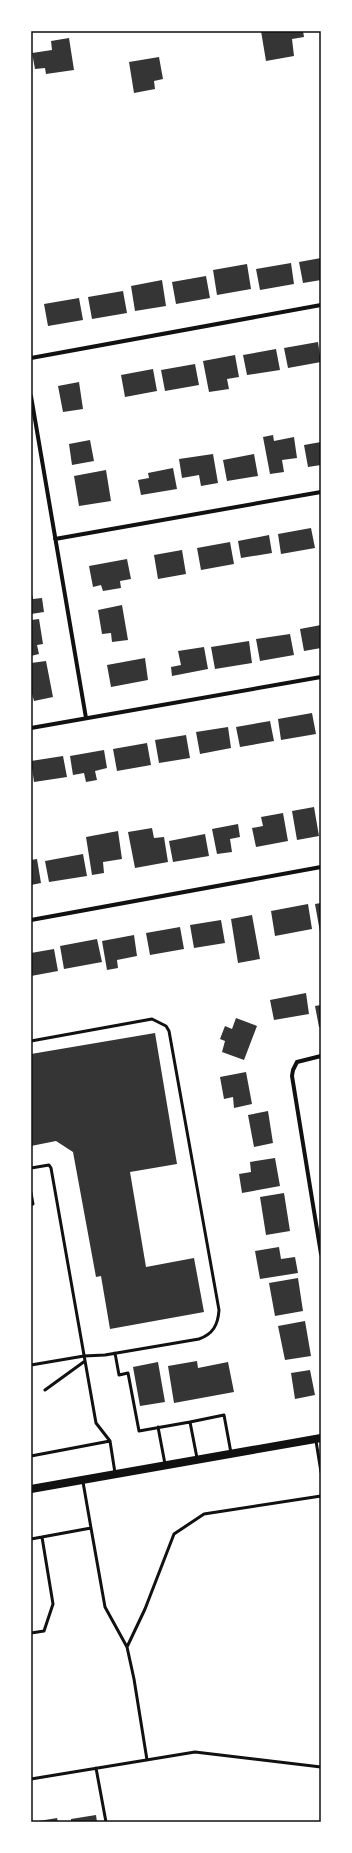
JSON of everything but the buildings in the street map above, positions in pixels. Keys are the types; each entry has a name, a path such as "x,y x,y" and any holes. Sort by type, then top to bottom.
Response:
{"main road":[{"path":"31,1489 318,1438"}],"street":[{"path":"31,358 321,305"},
{"path":"31,396 86,718"},
{"path":"55,539 321,492"},
{"path":"31,728 321,677"},
{"path":"31,920 321,867"},
{"path":"321,1056 297,1062 292,1076 321,1254"}],"lane":[{"path":"31,1041 152,1019 166,1026 169,1031 219,1310 218,1322 211,1333 199,1339 31,1365"},
{"path":"31,1168 46,1165 49,1165 51,1168 97,1426 105,1433 110,1441 115,1474"},
{"path":"31,1193 33,1204 31,1205"},
{"path":"115,1353 119,1375 128,1373 139,1431 224,1415 232,1454"},
{"path":"45,1390 85,1361"},
{"path":"190,1422 197,1460"},
{"path":"158,1427 165,1465"},
{"path":"318,1438 321,1472"},
{"path":"31,1456 110,1441"},
{"path":"82,1480 105,1607 127,1647 134,1679 147,1760"},
{"path":"127,1647 145,1609 174,1534 204,1514 321,1496"},
{"path":"31,1539 91,1528"},
{"path":"31,1633 44,1631 53,1604 42,1537"},
{"path":"31,1779 195,1752 321,1768"},
{"path":"96,1768 106,1822"}]}
